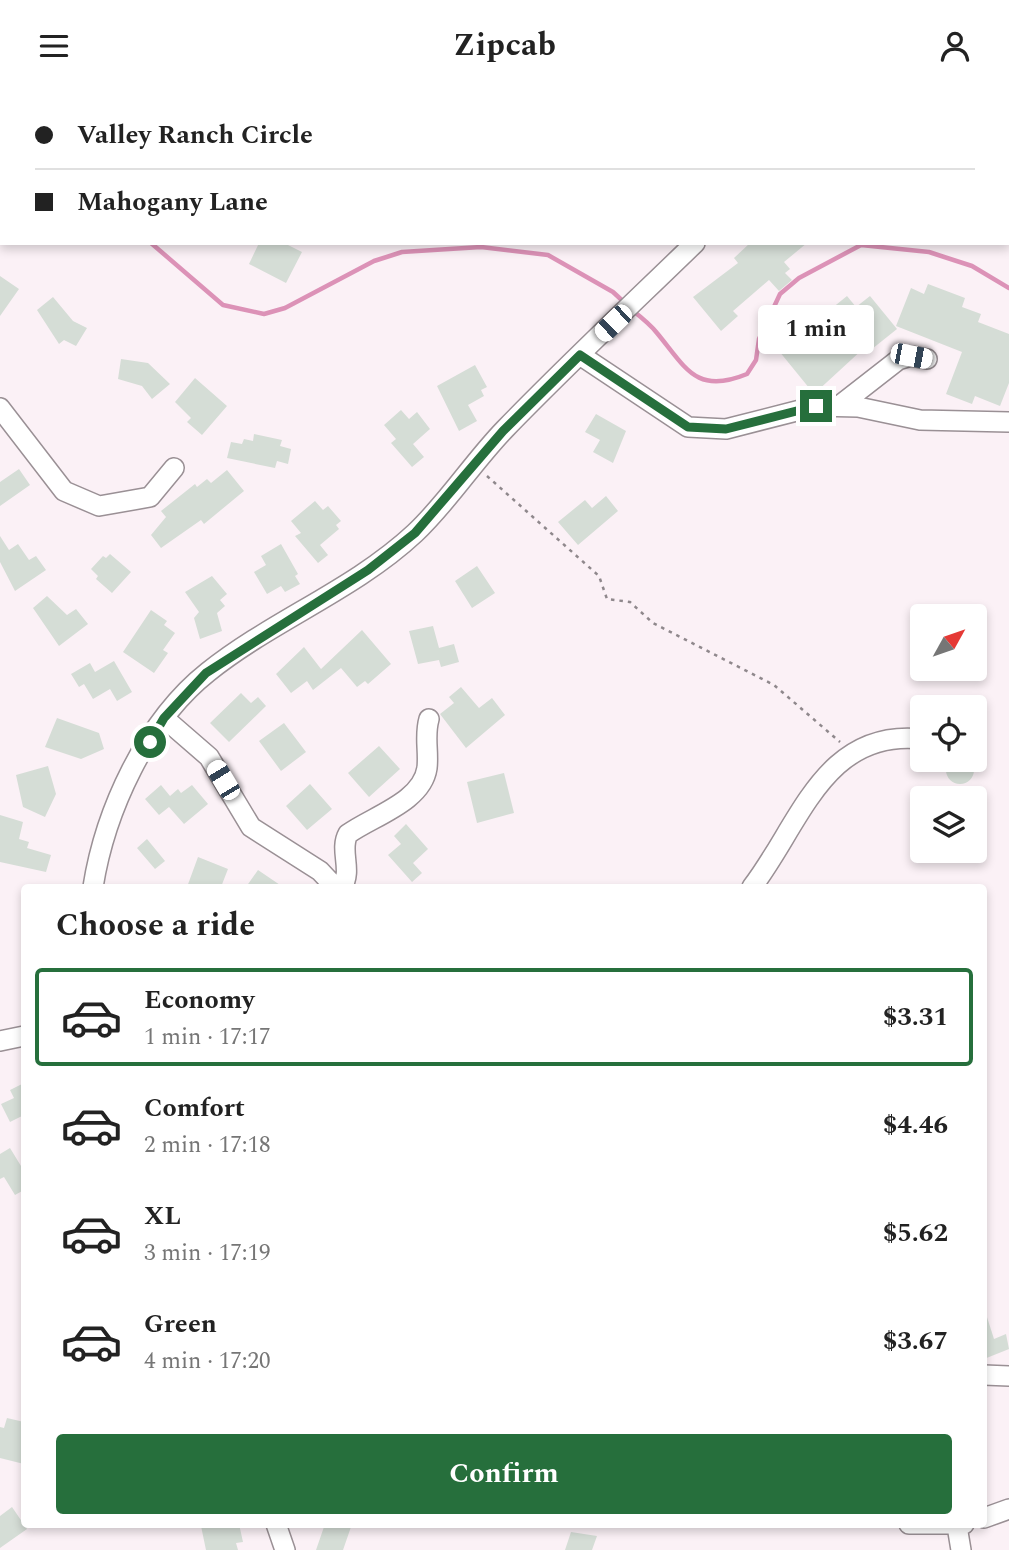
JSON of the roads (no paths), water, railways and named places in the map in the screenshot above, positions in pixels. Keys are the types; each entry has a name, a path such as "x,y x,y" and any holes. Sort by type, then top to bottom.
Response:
{"street":[{"path":"93,884 98,856 120,789 164,718 206,673 368,570 415,533 474,465 580,355 693,245"},
{"path":"580,355 688,427 726,429 816,406 858,407 920,421 1009,422"},
{"path":"839,406 898,360 911,356 927,359"},
{"path":"0,408 64,491 99,506 150,497 174,468"},
{"path":"164,718 209,757 251,827 320,871 332,884"},
{"path":"343,884 348,874 345,846 348,834 407,798 425,776 425,731 429,719"},
{"path":"754,884 800,810 838,761 870,744 910,737"},
{"path":"0,1041 21,1037"},
{"path":"987,1375 1009,1376"},
{"path":"987,1517 1009,1509"},
{"path":"277,1528 285,1550"},
{"path":"961,1528 961,1550"}],"waterway":[{"path":"153,245 223,305 264,314 285,308 374,261 402,252 481,247 548,255 613,292 626,304"},
{"path":"632,310 694,375 716,381 730,380 747,374 756,360 759,339 780,294 799,278 861,245 929,252 972,266 1009,288"}]}
